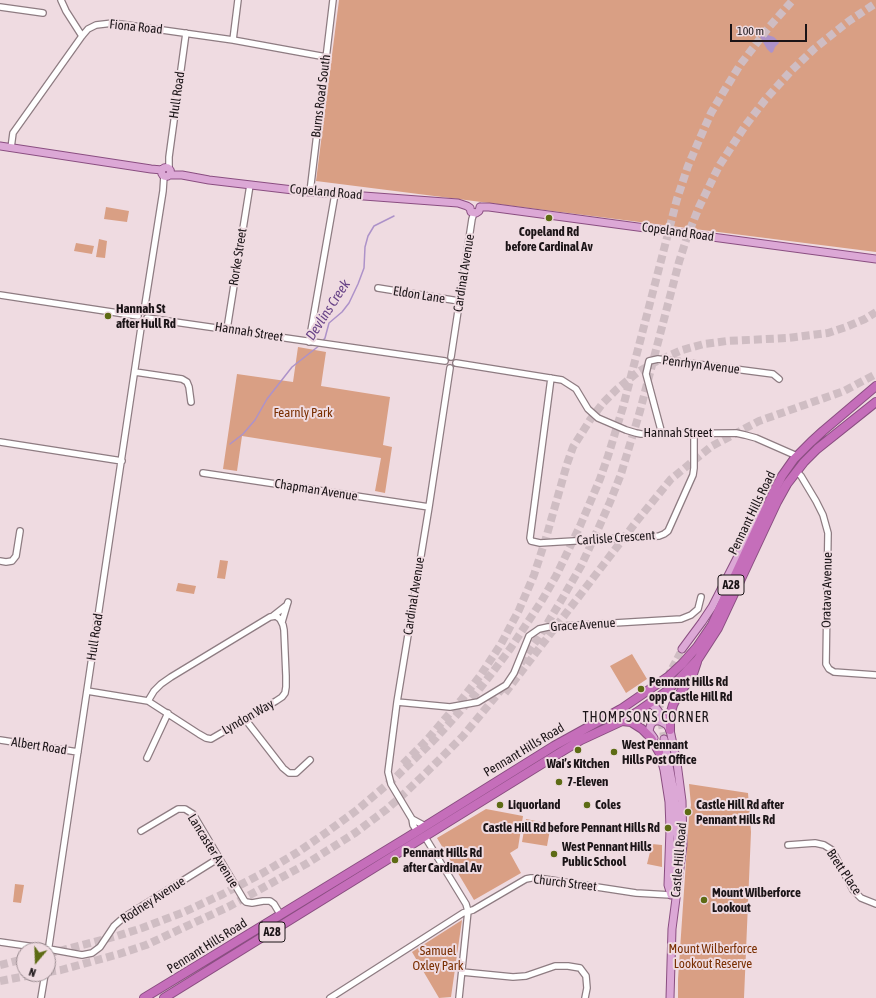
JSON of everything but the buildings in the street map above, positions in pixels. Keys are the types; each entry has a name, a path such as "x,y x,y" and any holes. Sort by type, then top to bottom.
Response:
{"highway":[{"name":"Pennant Hills Road","path":"164,998 425,832 554,746 621,709 669,676 697,647 712,625 778,482 798,456 823,431 876,386"},
{"name":"Pennant Hills Road","path":"144,998 408,836 425,832 581,740 622,720 650,704 679,679 698,659 708,645 720,625 777,502 787,484 804,462 817,449 876,402"},
{"path":"670,730 670,715 673,705 693,674 698,659"},
{"path":"621,709 642,701 646,701 650,704"},
{"path":"622,720 631,722 642,729 651,738 659,752"}],"main road":[{"name":"Copeland Road","path":"0,146 151,169 209,180 310,192 450,203 467,206 472,211 478,212 480,208 489,207 876,259"},
{"path":"682,649 712,607 770,493 778,482"},
{"name":"Castle Hill Road","path":"650,704 656,708 670,730 677,763 682,801 683,845 673,895"},
{"path":"670,730 666,724 655,721 650,725 649,731 654,738 663,762 666,778 670,819 668,885 673,895"},
{"name":"Castle Hill Road","path":"664,739 674,792 676,828 670,998"}],"street":[{"path":"61,0 66,11 82,36"},
{"path":"233,40 238,0"},
{"name":"Burns Road South","path":"310,192 333,0"},
{"path":"0,7 43,14"},
{"name":"Fiona Road","path":"11,148 13,133 82,36 88,29 96,25 113,23 186,33 326,57"},
{"name":"Hull Road","path":"144,312 169,157 186,33"},
{"name":"Rorke Street","path":"227,329 250,185"},
{"path":"312,342 335,194"},
{"name":"Cardinal Avenue","path":"451,357 472,211"},
{"name":"Eldon Lane","path":"378,288 459,301"},
{"path":"0,295 138,316 139,320 145,319 147,314 140,312 138,316"},
{"name":"Hull Road","path":"49,942 135,372 145,319"},
{"name":"Hannah Street","path":"145,319 227,329 445,362"},
{"path":"451,357 456,363 450,368 445,362 451,357"},
{"name":"Penrhyn Avenue","path":"662,434 646,374 649,361 658,359 773,374 779,379"},
{"name":"Hannah Street","path":"456,363 562,380 576,389 588,409 598,418 636,433 736,433 787,450 798,456"},
{"name":"Cardinal Avenue","path":"450,368 397,702 388,772 391,784 412,819 413,825 425,832 466,904 468,911"},
{"path":"135,372 182,379 187,382 190,387 191,402"},
{"name":"Carlisle Crescent","path":"551,378 530,543 659,536 664,534 668,531 693,475 694,433"},
{"path":"0,442 122,461"},
{"name":"Oratava Avenue","path":"796,472 801,476 816,501 823,515 828,533 826,664 829,669 834,672 876,675"},
{"name":"Chapman Avenue","path":"203,473 428,507"},
{"path":"0,562 12,561 16,556 20,531"},
{"name":"Grace Avenue","path":"397,702 450,707 478,702 506,685 514,673 529,636 539,629 548,627 681,619 691,616 698,609 700,597"},
{"name":"Lyndon Way","path":"87,691 148,701 198,734 206,738 211,738 279,699 285,693 286,676 284,630 282,622 288,603 273,616 161,684 154,691 148,701"},
{"path":"273,616 278,616 282,622"},
{"path":"147,758 168,713"},
{"path":"245,719 283,768 289,773 296,773 310,760"},
{"name":"Albert Road","path":"0,740 78,752"},
{"name":"Lancaster Avenue","path":"141,831 178,809 185,809 193,814 244,900 252,903 270,901 274,904 280,914"},
{"path":"412,819 425,832"},
{"name":"Brett Place","path":"788,845 815,843 824,845 832,850 853,890 861,898 876,904"},
{"name":"Rodney Avenue","path":"56,952 82,956 92,953 100,947 114,926 123,918 219,858"},
{"name":"Church Street","path":"331,998 462,913 474,909 526,879 531,878 636,893 673,895"},
{"path":"459,998 468,911"},
{"name":"Rodney Avenue","path":"0,942 16,945"},
{"path":"462,972 513,977 526,976 555,966 580,968 586,976 587,988 585,998"},
{"path":"41,998 44,982"}],"green space":[{"path":"339,0 876,0 876,252 316,181"},
{"path":"106,207 129,211 127,222 104,219"},
{"path":"99,239 107,241 105,258 96,257"},
{"path":"76,243 94,246 92,254 74,251"},
{"name":"Fearnly Park","path":"298,347 326,352 321,386 390,397 383,445 392,447 385,493 375,491 381,458 242,436 237,471 223,469 237,374 293,382"},
{"path":"220,560 228,561 225,579 217,578"},
{"path":"178,583 196,586 194,594 176,591"},
{"path":"632,654 647,679 626,693 610,666"},
{"name":"Mount Wilberforce Lookout Reserve","path":"689,784 748,793 751,832 744,998 678,998 678,979 691,805"},
{"path":"486,809 523,816 518,848 510,853 521,873 474,900 437,838"},
{"path":"526,819 551,824 547,846 522,842"},
{"path":"652,844 662,845 662,867 647,864"},
{"path":"15,884 24,885 21,903 13,902"},
{"name":"Samuel Oxley Park","path":"462,920 451,997 439,998 412,952"}],"shaded area":[{"path":"761,34 774,37 778,41 779,43 773,52 771,53 767,49 760,37"}],"waterway":[{"name":"Devlins Creek","path":"322,342 325,338 329,323 342,312 349,303 358,284 364,268 365,247 368,236 374,226 394,216"},
{"name":"Devlins Creek","path":"230,444 243,434 255,420 267,399 292,367 320,345"}],"tunnel":[{"path":"56,952 117,936 184,912 223,894 298,852 357,810 396,777 436,738 473,697 492,673 510,649 556,576 580,526 600,479 623,407 677,199 688,166 711,113 740,65 769,27 793,0"},
{"path":"514,673 541,634 581,566 610,502 621,474 640,411 679,262 687,237 699,207 719,166 745,126 765,100 790,72 814,49 849,21 876,3"},
{"path":"403,764 426,741 462,699 480,676 501,644 519,610 534,575 573,447 590,420 603,403 617,389 638,372 655,362 682,350 704,344 727,341 788,338 828,333 865,319 876,312"},
{"path":"505,693 636,522 671,479 712,446 759,421 844,391 876,374"},
{"path":"664,739 660,717 660,707 668,675 682,649"},
{"path":"56,971 119,954 146,945 228,907 306,864 355,833 387,809 436,763 463,736 506,684"},
{"path":"0,965 16,961"},
{"path":"0,981 16,978"}],"place":[{"name":"Copeland Rd before Cardinal Av","path":"549,218"},
{"name":"Hannah St after Hull Rd","path":"108,316"},
{"name":"Pennant Hills Rd opp Castle Hill Rd","path":"641,689"},
{"name":"Wai’s Kitchen","path":"578,750"},
{"name":"West Pennant Hills Post Office","path":"614,752"},
{"name":"7-Eleven","path":"559,782"},
{"name":"Liquorland","path":"500,805"},
{"name":"Coles","path":"587,805"},
{"name":"Castle Hill Rd after Pennant Hills Rd","path":"688,812"},
{"name":"Castle Hill Rd before Pennant Hills Rd","path":"668,828"},
{"name":"West Pennant Hills Public School","path":"554,854"},
{"name":"Pennant Hills Rd after Cardinal Av","path":"395,860"},
{"name":"Mount Wilberforce Lookout","path":"704,900"}],"district":[{"name":"THOMPSONS CORNER","path":"646,718"}]}
